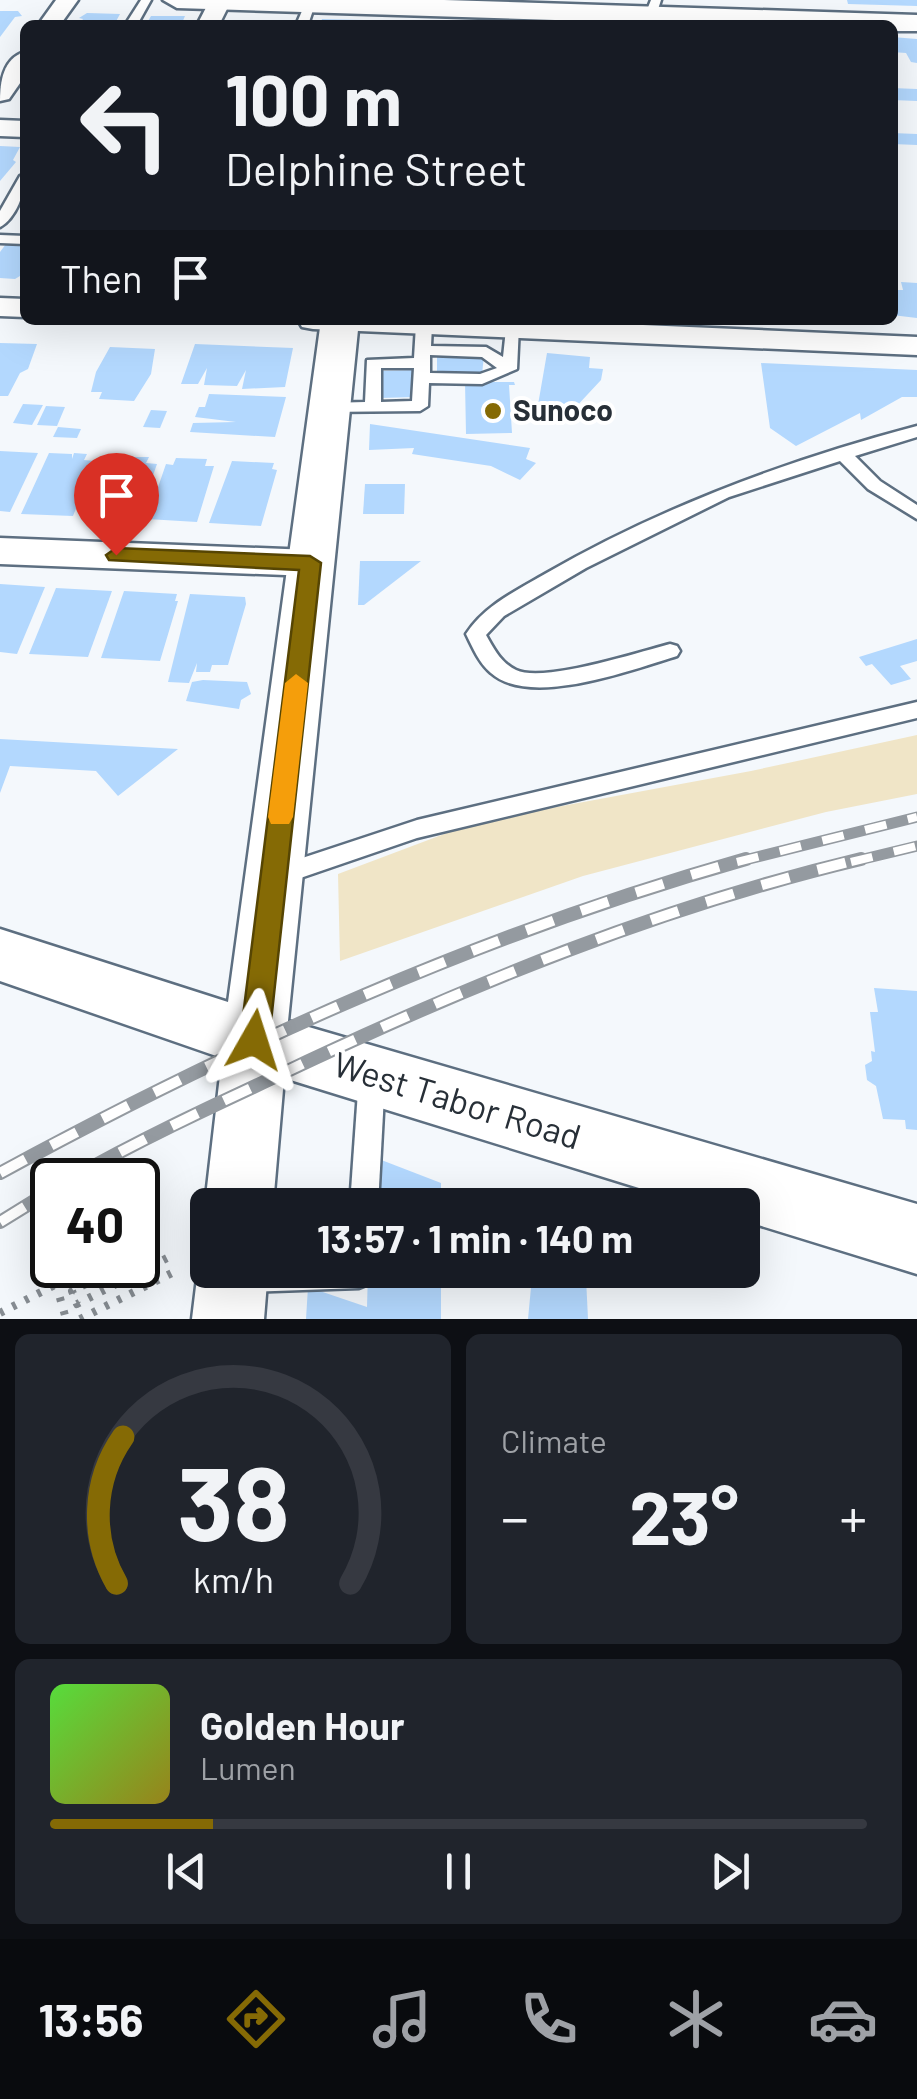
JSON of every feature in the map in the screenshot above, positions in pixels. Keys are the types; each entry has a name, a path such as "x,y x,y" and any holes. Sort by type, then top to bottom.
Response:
{"street":[{"path":"178,0 214,13 651,13 818,20"},
{"path":"0,94 20,66"},
{"path":"241,1188 310,563 348,364 317,325"},
{"path":"348,364 421,354 514,328 917,346"},
{"path":"0,550 310,563"},
{"name":"West Tabor Road","path":"0,955 254,1040 917,1239"}],"lane":[{"path":"0,223 20,188"},
{"path":"508,368 514,328"},
{"path":"348,364 421,354 486,352 508,368"},
{"path":"348,364 420,406 421,354"},
{"path":"421,354 482,379 508,368"},
{"path":"670,652 540,684 510,677 485,658 476,634 498,612 580,562 723,493 917,431"},
{"path":"844,455 874,484 917,513"},
{"path":"273,877 417,829 917,710"},
{"path":"365,1188 372,1076"}],"path":[{"path":"76,1288 72,1290 77,1304 190,1282"},
{"path":"80,1319 190,1285"},
{"path":"0,1313 48,1288"},
{"path":"57,1288 66,1319"}],"shaded area":[{"path":"917,735 917,794 826,812 583,876 340,961 338,874 476,822 751,771"}],"building":[{"path":"847,0 917,0 917,6 848,4"},
{"path":"0,11 18,11 22,16 15,17 0,37"},
{"path":"87,13 120,14 117,20 79,18"},
{"path":"151,16 185,16 183,20 149,20"},
{"path":"898,37 917,39 917,63 911,62 906,53 898,52"},
{"path":"898,88 917,89 917,101 898,100"},
{"path":"898,133 917,134 917,145 898,144"},
{"path":"0,146 20,147 13,160 16,162 0,181"},
{"path":"6,244 20,244 20,276 0,278 0,252"},
{"path":"901,282 917,283 917,318 898,316"},
{"path":"0,343 37,344 28,369 20,373 8,396 0,396"},
{"path":"195,344 293,348 285,387 242,389 246,370 237,386 204,385 207,368 198,384 181,384"},
{"path":"110,347 155,349 151,374 134,401 99,399 102,392 91,392 96,372"},
{"path":"547,353 590,357 589,368 603,369 601,380 560,424 535,422"},
{"path":"437,354 484,356 482,374 437,373"},
{"path":"761,363 917,370 917,397 902,397 861,420 860,413 796,446 770,428"},
{"path":"415,370 414,397 381,398 380,371"},
{"path":"465,382 514,382 515,385 509,385 512,433 466,434"},
{"path":"209,394 286,397 275,437 190,432 193,423 236,422 195,417 199,407 205,407"},
{"path":"23,404 43,405 32,425 13,423"},
{"path":"46,406 65,407 57,426 37,425"},
{"path":"151,410 167,411 160,428 143,427"},
{"path":"370,424 530,448 526,459 536,463 520,480 491,466 412,454 414,448 369,450"},
{"path":"58,427 81,429 77,438 53,437"},
{"path":"0,451 38,453 10,512 0,511"},
{"path":"49,453 72,454 72,459 74,453 87,454 84,460 95,461 73,516 21,514"},
{"path":"111,455 129,456 126,462 132,457 149,457 146,463 157,464 138,518 84,516"},
{"path":"176,458 207,459 205,466 214,466 197,522 147,519 166,464 173,465"},
{"path":"232,461 274,463 272,469 277,470 261,526 209,523"},
{"path":"365,484 405,484 404,514 363,514"},
{"path":"360,561 421,561 364,605 358,605"},
{"path":"0,584 45,587 17,654 0,652"},
{"path":"56,588 112,591 88,657 29,654"},
{"path":"124,591 177,594 160,661 101,658"},
{"path":"190,594 245,597 246,604 228,665 212,665 210,672 196,672 197,663 189,683 168,682"},
{"path":"917,639 917,661 900,666 911,679 891,685 872,664 866,666 859,657"},
{"path":"192,682 247,682 251,694 241,700 239,709 186,701"},
{"path":"0,739 178,749 118,796 96,771 10,766 0,793"},
{"path":"874,988 917,991 917,1130 906,1129 905,1120 883,1119 876,1086 867,1080 865,1065 872,1061 871,1051 875,1052 870,1012 878,1012"},
{"path":"371,1156 441,1183 441,1188 370,1188"},
{"path":"308,1288 367,1307 368,1288 441,1288 441,1319 306,1319"},
{"path":"531,1288 586,1288 588,1319 528,1319"}],"railway":[{"path":"737,862 917,817"},
{"path":"851,862 917,846"},
{"path":"0,1173 181,1080 364,995 553,921 746,859"},
{"path":"110,1158 349,1042 492,980 711,900 861,859"},
{"path":"0,1222 30,1204"}],"slow traffic":[{"path":"280,817 296,683"}],"place":[{"name":"Sunoco","path":"493,411"}],"route":[{"path":"116,555 310,563 254,1040"}]}
